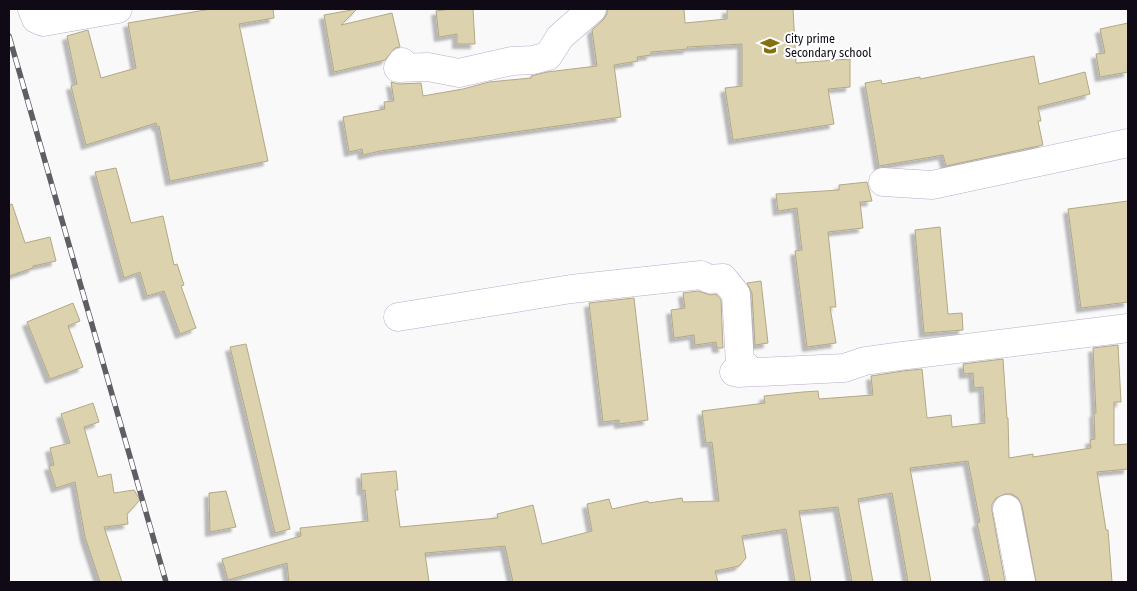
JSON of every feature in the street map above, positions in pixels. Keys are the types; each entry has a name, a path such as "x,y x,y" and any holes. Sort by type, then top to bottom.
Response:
{"street":[{"path":"37,15 118,9"},
{"path":"402,62 398,68 428,67 459,73 512,61 533,60 548,56 560,37 592,9"},
{"path":"883,182 932,185 1128,143"},
{"path":"398,317 571,289 701,275 709,279 723,278 736,294 740,364 746,366 734,372 738,374 844,368 865,361 1128,328"},
{"path":"1007,509 1021,582"}],"building":[{"path":"211,9 273,9 274,18 239,24 268,161 170,181 159,126 157,127 156,123 86,145 71,86 77,84 67,36 88,30 101,78 136,68 128,23"},
{"path":"357,9 341,25 392,13 400,47 395,48 385,60 334,72 324,15"},
{"path":"473,9 475,44 457,44 457,34 439,37 436,11"},
{"path":"607,9 684,9 685,23 727,19 727,9 793,9 796,63 850,59 850,87 828,89 834,124 733,140 725,88 742,86 742,44 687,47 688,49 651,52 651,55 637,57 638,61 614,65 621,117 363,155 362,149 349,152 343,117 385,109 384,102 394,101 391,82 399,84 421,83 423,96 489,82 531,78 531,76 547,72 597,66 592,30 603,20 607,14"},
{"path":"1128,23 1128,72 1100,77 1096,54 1105,53 1100,29"},
{"path":"1034,56 1039,84 1085,72 1090,94 1038,107 1041,121 1038,121 1043,145 946,166 943,155 879,166 865,83 881,80 882,84 920,77 920,79"},
{"path":"116,168 131,223 163,216 174,265 177,264 184,285 181,286 196,328 180,334 164,291 147,296 140,272 124,278 95,172"},
{"path":"867,182 872,201 860,202 863,228 828,232 836,307 830,307 836,343 807,347 795,251 802,250 797,208 778,211 776,194 839,190 839,185"},
{"path":"1128,201 1128,302 1081,308 1068,209"},
{"path":"12,204 25,243 50,237 56,261 33,266 33,268 9,276 9,205"},
{"path":"940,227 948,314 962,313 963,330 924,333 915,230"},
{"path":"761,281 768,343 755,345 752,293 747,283"},
{"path":"698,291 710,295 716,294 721,300 723,348 717,348 716,342 695,345 694,335 674,338 671,310 685,308 683,293"},
{"path":"634,298 648,420 619,424 619,420 603,422 589,303"},
{"path":"73,303 80,321 68,326 83,367 50,379 27,322"},
{"path":"246,344 290,529 275,533 230,347"},
{"path":"1118,345 1121,402 1114,402 1114,445 1128,444 1128,469 1097,472 1106,530 1108,530 1112,582 1036,582 1022,506 1018,498 1012,494 1005,494 996,498 992,504 992,511 1005,582 990,582 977,523 980,522 968,461 910,468 931,582 908,582 892,493 858,499 873,582 852,582 838,507 799,511 811,582 795,582 786,529 742,536 746,558 739,566 715,571 718,582 513,582 505,546 425,553 429,582 289,582 287,563 228,580 222,559 301,536 300,528 368,521 365,490 362,491 361,474 396,471 398,490 395,490 400,527 498,518 497,514 533,505 542,544 592,531 587,504 609,499 612,509 648,501 649,503 682,498 683,502 719,501 712,442 706,443 702,411 765,403 764,396 803,392 818,391 819,399 873,395 871,376 903,371 922,369 927,418 951,415 952,427 985,423 983,387 974,388 973,373 964,374 963,364 1003,359 1009,458 1033,454 1033,457 1091,448 1090,440 1095,439 1094,413 1096,413 1093,348"},
{"path":"93,403 99,422 84,427 98,477 111,474 114,493 134,490 140,500 127,514 128,524 104,527 122,582 100,582 85,537 75,482 56,488 49,466 54,465 50,448 70,443 61,414"},
{"path":"226,491 236,527 210,532 209,493"}],"railway":[{"path":"9,36 166,582"}],"place":[{"name":"City prime Secondary school","path":"770,46"}]}
